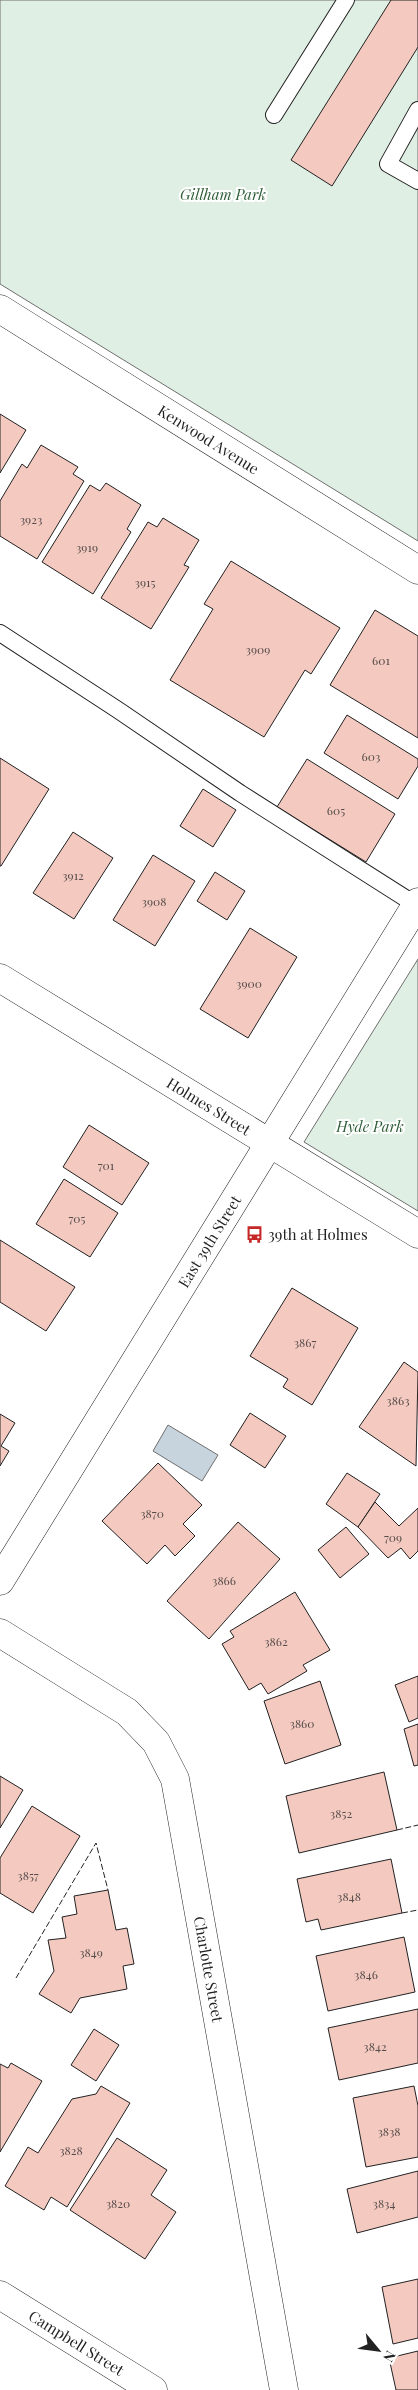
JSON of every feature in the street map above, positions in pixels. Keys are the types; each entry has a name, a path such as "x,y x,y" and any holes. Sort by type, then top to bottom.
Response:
{"street":[{"name":"Kenwood Avenue","path":"0,308 418,570"},
{"name":"East 39th Street","path":"0,1581 417,903"},
{"name":"Holmes Street","path":"0,978 418,1234"},
{"name":"Charlotte Street","path":"0,1633 127,1712 156,1742 175,1779 284,2390"},
{"name":"Campbell Street","path":"0,2295 153,2390"}],"lane":[{"path":"274,115 346,0"},
{"path":"418,110 388,164 418,181"},
{"path":"0,633 240,793 417,903"}],"green space":[{"name":"Gillham Park","path":"0,0 418,0 418,541 0,284"},
{"name":"Hyde Park","path":"418,959 418,1211 304,1142"}],"shaded area":[{"path":"168,1425 218,1455 202,1481 153,1451"}],"building":[{"path":"391,0 418,0 418,47 332,186 291,160"},
{"path":"0,414 26,430 0,473"},
{"path":"41,445 78,467 73,474 84,481 37,559 0,536 0,501 22,464 27,468"},
{"path":"106,483 141,505 127,529 131,532 93,594 42,562 90,485 100,491"},
{"path":"163,518 199,540 184,565 189,567 151,629 101,598 148,522 157,527"},
{"path":"231,561 340,628 311,674 305,670 264,737 170,680 213,609 204,604"},
{"path":"375,610 418,636 418,738 330,685"},
{"path":"347,715 418,759 418,766 398,799 324,753"},
{"path":"0,758 49,789 1,866 0,866"},
{"path":"307,759 395,814 366,862 277,807"},
{"path":"203,789 236,810 213,847 180,826"},
{"path":"73,832 113,858 74,919 33,893"},
{"path":"153,855 195,881 155,946 113,920"},
{"path":"215,872 245,891 227,920 197,901"},
{"path":"250,928 297,957 248,1038 200,1009"},
{"path":"89,1125 149,1163 122,1205 63,1167"},
{"path":"64,1179 118,1213 90,1257 36,1224"},
{"path":"0,1240 75,1287 46,1331 0,1302"},
{"path":"292,1288 358,1328 312,1405 283,1387 288,1379 250,1356"},
{"path":"404,1362 418,1372 416,1466 359,1427"},
{"path":"250,1413 286,1436 265,1468 230,1445"},
{"path":"0,1414 15,1423 1,1446 9,1451 0,1466"},
{"path":"158,1463 202,1505 183,1524 195,1536 175,1556 165,1545 147,1564 102,1521"},
{"path":"347,1473 380,1494 358,1527 326,1504"},
{"path":"375,1502 399,1526 418,1508 418,1551 410,1559 401,1548 388,1558 358,1527"},
{"path":"238,1522 280,1559 209,1639 167,1601"},
{"path":"346,1527 369,1554 340,1578 318,1550"},
{"path":"295,1592 330,1650 303,1665 307,1671 268,1694 261,1683 249,1690 222,1644 234,1637 230,1631"},
{"path":"418,1676 418,1718 409,1722 395,1685"},
{"path":"320,1681 341,1745 285,1764 264,1701"},
{"path":"418,1724 418,1765 414,1766 404,1729"},
{"path":"384,1772 397,1830 299,1853 286,1796"},
{"path":"0,1776 23,1790 0,1828"},
{"path":"32,1806 80,1836 33,1913 0,1893 0,1858"},
{"path":"391,1859 402,1913 321,1930 318,1919 306,1922 297,1879"},
{"path":"108,1890 116,1930 127,1928 134,1964 123,1966 127,1989 80,1998 71,2013 39,1994 54,1971 48,1940 66,1938 62,1917 77,1914 74,1896"},
{"path":"404,1937 415,1992 328,2011 316,1956"},
{"path":"418,2009 418,2063 339,2080 328,2028"},
{"path":"94,2029 119,2045 96,2081 71,2065"},
{"path":"11,2063 42,2081 0,2152 0,2064 8,2068"},
{"path":"101,2086 130,2103 67,2207 51,2197 44,2210 5,2186 28,2147 38,2153 72,2099 96,2094"},
{"path":"414,2086 418,2106 418,2157 366,2167 353,2098"},
{"path":"117,2138 167,2170 151,2195 176,2212 145,2259 70,2210"},
{"path":"418,2171 418,2217 357,2233 347,2189"},
{"path":"418,2279 418,2338 393,2344 382,2287"},
{"path":"418,2351 418,2390 396,2390 389,2358"}],"fence":[{"path":"397,1830 418,1825"},
{"path":"16,1978 96,1843 108,1890"},
{"path":"402,1913 418,1910"}],"place":[{"name":"39th at Holmes","path":"254,1234"}]}
